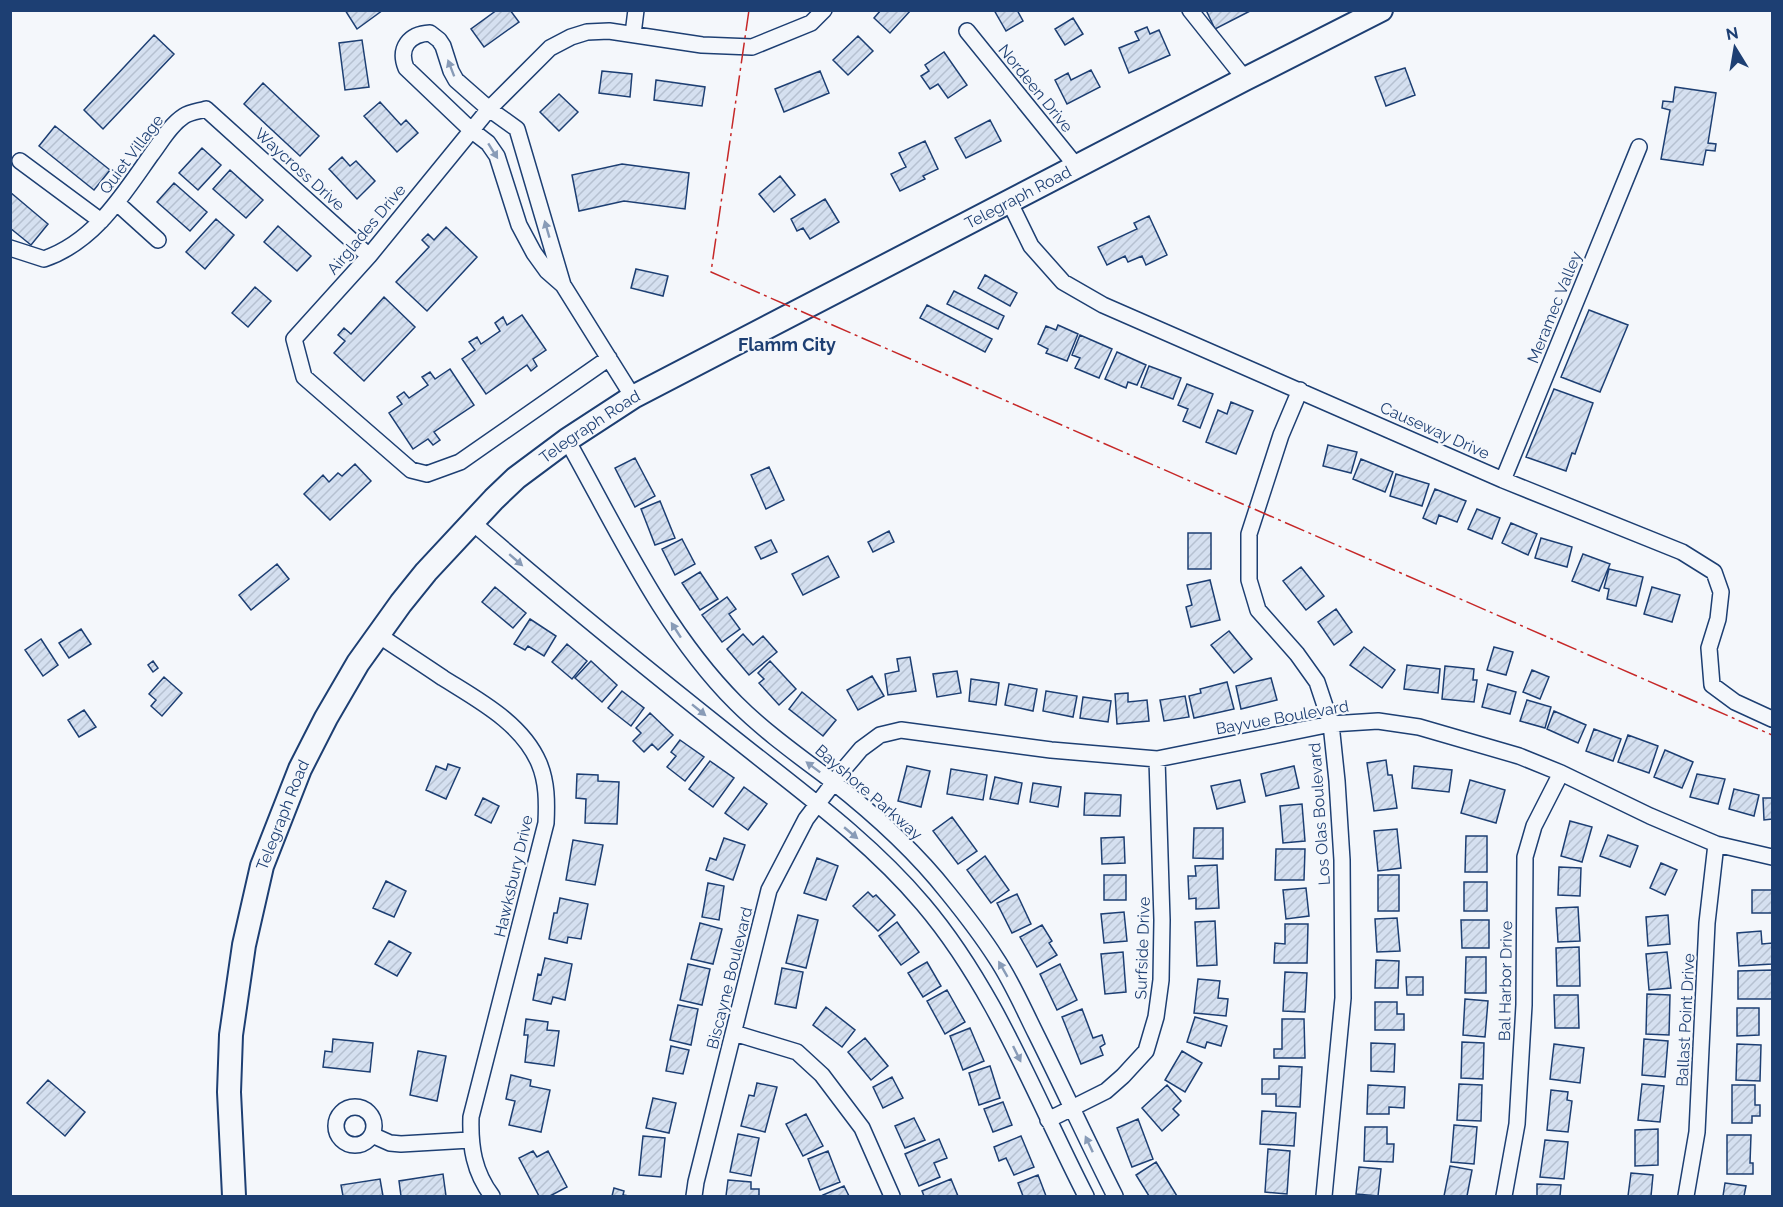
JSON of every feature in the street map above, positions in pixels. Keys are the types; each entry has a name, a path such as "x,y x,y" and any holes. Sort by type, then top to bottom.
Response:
{"main road":[{"name":"Telegraph Road","path":"234,1197 230,1092 231,1035 245,940 262,866 305,759 340,692 377,634 426,572 472,522 516,478 567,440 633,397 1381,10"}],"street":[{"path":"633,34 636,10"},
{"name":"Airglades Drive","path":"609,358 459,462 427,474 411,470 304,377 294,339 369,256 489,109 550,48 587,32 609,31 702,45 752,47 811,23 824,10"},
{"path":"1190,10 1245,79"},
{"name":"Nordeen Drive","path":"967,32 1077,167"},
{"path":"563,285 517,129 489,109 456,80 439,40 430,33 414,36 404,49 403,60 406,68 471,130 488,143 497,156 519,225 534,253 563,285 633,397"},
{"name":"Quiet Village","path":"10,248 44,259 72,247 117,203 168,132 184,115 206,109"},
{"name":"Waycross Drive","path":"206,109 369,256"},
{"name":"Meramec Valley","path":"1503,480 1639,147"},
{"path":"20,160 95,226"},
{"name":"Causeway Drive","path":"1009,201 1031,246 1063,282 1103,304 1503,480 1682,552 1714,572 1721,592 1718,619 1709,648 1712,685 1735,702 1773,719"},
{"path":"117,203 158,240"},
{"name":"Los Olas Boulevard","path":"1300,390 1281,435 1249,534 1249,580 1258,610 1297,654 1317,682 1331,724 1342,860 1343,998 1324,1197"},
{"name":"Bayshore Parkway","path":"567,440 652,592 699,660 736,703 773,736 889,829 948,892 977,932 1011,983 1115,1197"},
{"path":"472,522 551,591 865,844 923,904 974,974 999,1017 1086,1197"},
{"name":"Hawksbury Drive","path":"377,634 504,719 530,746 545,781 546,822 471,1117 470,1140 474,1160 484,1185 492,1197"},
{"name":"Bayvue Boulevard","path":"834,783 861,749 880,735 901,729 1051,750 1157,759 1331,724 1378,722 1419,727 1519,756 1716,844 1773,857"},
{"name":"Surfside Drive","path":"1048,1120 1106,1091 1146,1051 1156,1017 1161,981 1162,920 1157,759"},
{"name":"Bal Harbor Drive","path":"1504,1197 1517,1124 1523,1029 1525,857 1534,826 1561,773"},
{"name":"Biscayne Boulevard","path":"694,1197 769,890 798,832 834,783"},
{"name":"Ballast Point Drive","path":"1686,1197 1697,1132 1707,923 1716,844"},
{"path":"734,1033 797,1052 822,1075 862,1128 892,1197"},
{"path":"372,1136 390,1143 401,1144 470,1140"}],"building":[{"path":"345,10 383,10 357,29"},
{"path":"497,10 510,10 519,22 484,47 471,29"},
{"path":"881,10 911,10 890,33 874,18"},
{"path":"994,10 1017,10 1023,21 1006,31"},
{"path":"1206,10 1252,10 1215,29"},
{"path":"1073,18 1083,34 1065,45 1055,29"},
{"path":"1147,27 1150,34 1159,30 1170,55 1129,73 1119,48 1139,40 1135,32"},
{"path":"154,35 174,54 103,129 84,110"},
{"path":"858,36 873,51 848,75 833,60"},
{"path":"362,40 369,87 345,90 339,43"},
{"path":"944,52 967,85 948,98 938,84 930,89 921,76 929,71 925,65"},
{"path":"1405,68 1415,95 1386,106 1375,77"},
{"path":"1091,70 1100,87 1067,104 1055,80 1068,73 1071,80"},
{"path":"602,71 632,74 630,97 599,93"},
{"path":"820,71 829,93 784,112 775,89"},
{"path":"656,80 705,87 702,106 654,100"},
{"path":"263,83 319,136 300,156 244,104"},
{"path":"1675,87 1716,93 1708,143 1716,144 1715,151 1706,150 1703,165 1661,159 1670,110 1662,108 1663,101 1673,102"},
{"path":"559,94 578,112 559,131 540,112"},
{"path":"380,102 401,125 406,120 418,133 397,152 364,116"},
{"path":"990,120 1001,141 966,158 955,138"},
{"path":"55,126 110,170 94,190 39,146"},
{"path":"925,141 938,169 923,176 925,179 900,191 891,174 906,167 899,153"},
{"path":"202,148 221,165 198,190 179,173"},
{"path":"342,157 350,166 356,161 375,181 357,199 329,169"},
{"path":"622,164 689,173 685,209 624,201 579,211 572,175"},
{"path":"230,170 263,200 246,218 213,189"},
{"path":"780,176 795,195 774,212 759,194"},
{"path":"174,183 207,212 190,231 157,202"},
{"path":"10,192 48,224 31,245 10,228"},
{"path":"825,199 839,222 810,239 803,228 797,231 791,219"},
{"path":"1149,216 1167,255 1146,265 1142,256 1128,262 1125,256 1107,265 1098,247 1137,229 1134,223"},
{"path":"216,219 234,235 205,269 186,252"},
{"path":"278,226 311,256 297,271 264,242"},
{"path":"446,227 477,257 427,311 396,282 429,247 422,240 428,234 434,240"},
{"path":"636,269 668,276 663,296 631,288"},
{"path":"985,275 1017,293 1010,306 978,288"},
{"path":"255,287 271,301 248,327 232,313"},
{"path":"954,291 1004,316 998,329 947,304"},
{"path":"384,297 415,327 364,381 334,353 345,341 338,335 344,328 351,334"},
{"path":"927,305 992,339 985,352 920,318"},
{"path":"1589,310 1628,325 1600,392 1561,377"},
{"path":"522,315 546,350 533,359 537,366 531,371 527,365 486,394 462,359 475,350 469,342 477,337 481,344 500,331 495,323 503,317 507,325"},
{"path":"1058,325 1078,334 1067,361 1046,353 1048,349 1038,344 1046,326 1056,330"},
{"path":"1080,335 1112,349 1099,378 1075,368 1080,358 1072,355"},
{"path":"1117,352 1146,365 1137,385 1128,382 1126,388 1105,379"},
{"path":"1149,366 1181,378 1173,399 1141,387"},
{"path":"450,369 474,405 434,432 440,440 433,445 428,439 413,449 389,413 402,404 397,397 404,392 409,398 428,385 422,377 430,372 435,379"},
{"path":"1187,384 1213,394 1200,428 1183,421 1188,409 1178,405"},
{"path":"1554,389 1593,403 1575,454 1572,453 1566,471 1526,457"},
{"path":"1231,402 1253,411 1236,454 1206,442 1218,410 1227,414"},
{"path":"1328,445 1357,452 1351,473 1323,466"},
{"path":"635,458 655,496 635,507 615,468"},
{"path":"1361,459 1393,472 1385,492 1353,479"},
{"path":"355,464 371,481 330,520 304,494 323,475 329,482 338,473 342,476"},
{"path":"769,467 784,500 766,509 751,475"},
{"path":"1396,474 1429,484 1422,506 1390,496"},
{"path":"1435,489 1466,501 1457,522 1439,515 1436,524 1423,518"},
{"path":"660,501 675,538 655,545 641,509"},
{"path":"1477,509 1500,518 1492,539 1468,529"},
{"path":"1511,523 1537,534 1528,555 1502,543"},
{"path":"889,531 894,542 873,552 868,542"},
{"path":"1188,533 1211,533 1211,569 1188,569"},
{"path":"1541,538 1572,547 1567,567 1535,558"},
{"path":"682,539 695,564 675,575 662,549"},
{"path":"771,540 777,552 761,559 755,547"},
{"path":"1583,554 1610,564 1599,591 1572,581"},
{"path":"828,556 839,577 803,595 792,574"},
{"path":"277,564 289,579 251,610 239,595"},
{"path":"1301,567 1324,596 1306,610 1283,581"},
{"path":"1609,569 1643,577 1636,606 1607,599 1609,589 1604,588"},
{"path":"700,572 718,599 700,610 682,583"},
{"path":"1210,580 1220,620 1191,627 1186,607 1192,605 1187,585"},
{"path":"495,587 526,613 513,628 482,602"},
{"path":"1652,587 1680,595 1672,622 1644,614"},
{"path":"727,597 736,609 729,614 740,629 722,642 702,615"},
{"path":"1336,609 1352,632 1334,645 1318,622"},
{"path":"530,619 556,636 544,656 528,646 525,650 514,644"},
{"path":"81,629 91,644 69,658 59,643"},
{"path":"1229,631 1252,659 1234,673 1211,645"},
{"path":"743,634 753,645 763,636 777,652 749,675 727,649"},
{"path":"41,639 58,665 43,676 25,650"},
{"path":"567,644 587,661 572,679 552,662"},
{"path":"1364,647 1395,670 1382,688 1350,665"},
{"path":"1494,647 1513,652 1506,675 1487,670"},
{"path":"910,657 916,691 888,695 885,674 899,671 897,659"},
{"path":"153,661 158,668 153,672 148,665"},
{"path":"591,661 617,685 602,702 575,678"},
{"path":"770,661 796,689 779,705 759,683 764,679 758,673"},
{"path":"1407,665 1440,669 1438,693 1404,689"},
{"path":"1445,666 1474,669 1473,680 1477,680 1474,702 1442,699"},
{"path":"1532,670 1549,677 1540,699 1523,692"},
{"path":"957,671 961,693 937,697 933,674"},
{"path":"872,676 884,696 858,710 847,690"},
{"path":"164,677 182,693 162,716 151,706 156,700 149,694"},
{"path":"1271,678 1277,700 1241,709 1236,686"},
{"path":"971,679 999,683 996,705 969,701"},
{"path":"1227,682 1234,709 1194,718 1189,696 1201,693 1200,689"},
{"path":"1009,684 1037,689 1033,711 1005,705"},
{"path":"1488,684 1516,692 1510,714 1482,707"},
{"path":"622,691 644,708 631,726 608,708"},
{"path":"1046,691 1077,696 1073,717 1043,711"},
{"path":"802,692 836,720 823,736 789,709"},
{"path":"1128,693 1128,702 1147,700 1149,721 1117,724 1115,694"},
{"path":"1185,696 1189,717 1164,721 1160,700"},
{"path":"1083,697 1111,701 1108,722 1080,718"},
{"path":"1527,700 1551,707 1545,728 1520,721"},
{"path":"84,710 96,727 79,737 68,720"},
{"path":"1554,711 1586,725 1578,743 1547,729"},
{"path":"650,713 673,735 658,750 652,744 644,752 633,741 641,733 636,728"},
{"path":"1594,729 1621,739 1613,761 1586,751"},
{"path":"1628,735 1658,746 1649,773 1618,762"},
{"path":"680,740 704,757 685,781 667,767 676,756 671,752"},
{"path":"1665,750 1693,762 1682,788 1654,777"},
{"path":"1386,760 1388,775 1392,775 1397,808 1374,811 1367,763"},
{"path":"710,761 734,778 713,807 689,789"},
{"path":"448,764 460,768 446,799 426,790 436,766 446,770"},
{"path":"907,766 930,771 921,807 898,801"},
{"path":"1294,766 1299,788 1266,796 1261,774"},
{"path":"1414,766 1452,770 1449,792 1412,788"},
{"path":"951,769 987,775 983,800 947,794"},
{"path":"577,774 598,775 598,781 619,782 617,824 585,823 586,799 576,798"},
{"path":"1697,774 1725,779 1718,804 1690,797"},
{"path":"995,777 1022,783 1018,804 990,799"},
{"path":"1240,780 1245,802 1217,809 1211,786"},
{"path":"1470,780 1505,790 1496,823 1461,813"},
{"path":"1033,783 1061,787 1058,807 1030,802"},
{"path":"744,787 767,804 748,830 725,813"},
{"path":"1734,789 1759,795 1754,816 1729,809"},
{"path":"1085,793 1121,795 1120,816 1084,815"},
{"path":"483,798 499,806 491,823 475,815"},
{"path":"1763,798 1772,798 1772,819 1764,820"},
{"path":"1302,804 1305,841 1283,843 1280,806"},
{"path":"952,817 977,851 958,864 933,831"},
{"path":"1570,821 1592,827 1582,862 1561,856"},
{"path":"1194,828 1223,828 1223,859 1193,858"},
{"path":"1397,829 1401,868 1378,871 1374,831"},
{"path":"1608,835 1638,846 1630,867 1600,856"},
{"path":"1466,836 1487,836 1487,872 1465,872"},
{"path":"1124,837 1125,863 1102,864 1101,838"},
{"path":"724,838 745,845 733,880 706,870 710,858 716,860"},
{"path":"573,840 603,845 595,885 566,880"},
{"path":"1276,849 1305,849 1304,880 1275,880"},
{"path":"985,856 1009,890 991,903 967,870"},
{"path":"817,858 838,866 826,900 804,893"},
{"path":"1661,863 1677,870 1665,895 1650,888"},
{"path":"1217,865 1219,908 1196,909 1196,898 1189,899 1188,876 1196,876 1195,866"},
{"path":"1559,867 1581,868 1580,896 1558,895"},
{"path":"1104,875 1126,875 1126,900 1104,900"},
{"path":"1378,875 1399,875 1399,911 1378,911"},
{"path":"386,881 406,891 394,917 373,908"},
{"path":"1464,882 1487,882 1487,911 1464,911"},
{"path":"708,883 724,886 719,920 702,917"},
{"path":"1306,888 1309,916 1286,919 1283,890"},
{"path":"1752,890 1772,890 1772,913 1752,913"},
{"path":"868,892 873,897 876,895 895,915 878,931 853,906"},
{"path":"1017,894 1031,924 1012,933 997,903"},
{"path":"560,898 588,904 581,939 568,937 567,943 549,939 554,913 557,913"},
{"path":"1578,907 1580,941 1558,942 1556,908"},
{"path":"1124,912 1127,941 1104,943 1101,914"},
{"path":"798,915 818,920 806,968 786,963"},
{"path":"1668,915 1670,944 1648,946 1646,917"},
{"path":"1397,918 1400,951 1377,952 1375,919"},
{"path":"1461,920 1489,920 1489,948 1462,948"},
{"path":"1215,921 1217,965 1197,966 1195,922"},
{"path":"897,922 919,952 901,965 879,936"},
{"path":"700,923 722,929 713,964 691,959"},
{"path":"1285,924 1308,924 1307,963 1274,963 1275,943 1285,944"},
{"path":"1042,925 1057,955 1037,967 1020,937"},
{"path":"1761,931 1762,944 1772,943 1772,964 1739,966 1737,933"},
{"path":"389,941 411,953 397,976 375,964"},
{"path":"1579,947 1580,986 1557,986 1556,948"},
{"path":"1123,952 1126,992 1105,994 1101,954"},
{"path":"1667,952 1671,988 1649,990 1646,954"},
{"path":"1466,957 1486,957 1486,993 1465,993"},
{"path":"545,958 572,964 565,1000 553,997 551,1004 533,1000 538,974 541,975"},
{"path":"1376,960 1399,961 1398,988 1375,988"},
{"path":"927,962 941,986 923,997 908,973"},
{"path":"688,964 710,969 702,1005 680,1000"},
{"path":"1060,964 1077,1000 1057,1010 1040,974"},
{"path":"782,968 803,972 796,1008 775,1004"},
{"path":"1772,970 1772,999 1738,999 1738,971"},
{"path":"1285,972 1307,973 1305,1012 1283,1011"},
{"path":"1406,977 1423,977 1423,995 1407,995"},
{"path":"1198,979 1220,981 1218,998 1228,999 1226,1016 1194,1013"},
{"path":"947,990 965,1022 945,1034 927,1001"},
{"path":"1647,994 1670,995 1669,1035 1646,1034"},
{"path":"1554,995 1578,995 1579,1028 1555,1028"},
{"path":"1465,999 1488,1001 1485,1037 1463,1035"},
{"path":"1375,1002 1397,1002 1397,1014 1404,1014 1404,1030 1375,1030"},
{"path":"678,1005 698,1009 691,1045 670,1040"},
{"path":"826,1007 855,1030 842,1047 813,1025"},
{"path":"1737,1008 1759,1008 1759,1035 1737,1036"},
{"path":"1082,1009 1093,1038 1102,1035 1105,1044 1100,1047 1103,1055 1081,1064 1062,1017"},
{"path":"1195,1017 1227,1026 1221,1046 1207,1042 1205,1048 1187,1042"},
{"path":"526,1019 548,1022 547,1030 559,1031 554,1066 525,1062 528,1035 524,1035"},
{"path":"1282,1019 1304,1019 1305,1058 1274,1058 1274,1049 1282,1049"},
{"path":"970,1028 984,1061 963,1070 950,1036"},
{"path":"865,1038 888,1066 871,1080 848,1052"},
{"path":"333,1039 373,1043 370,1072 323,1067 325,1051 332,1052"},
{"path":"1644,1039 1668,1041 1665,1077 1642,1075"},
{"path":"1462,1042 1484,1043 1483,1079 1461,1078"},
{"path":"1371,1043 1395,1044 1394,1072 1371,1071"},
{"path":"1554,1044 1584,1048 1580,1083 1550,1079"},
{"path":"1737,1044 1761,1045 1760,1081 1736,1080"},
{"path":"671,1046 689,1050 683,1074 666,1071"},
{"path":"418,1051 446,1056 437,1101 410,1095"},
{"path":"1182,1051 1202,1063 1185,1092 1165,1080"},
{"path":"990,1066 1000,1098 979,1105 969,1073"},
{"path":"1279,1066 1302,1067 1300,1107 1276,1106 1276,1094 1262,1094 1262,1079 1279,1079"},
{"path":"511,1075 531,1080 530,1086 550,1090 541,1132 509,1125 515,1101 506,1099"},
{"path":"892,1077 903,1098 883,1108 873,1087"},
{"path":"48,1080 85,1112 65,1136 27,1103"},
{"path":"757,1083 777,1087 765,1132 741,1126 749,1095 754,1096"},
{"path":"1459,1084 1482,1085 1481,1121 1457,1120"},
{"path":"1642,1084 1664,1086 1660,1122 1638,1120"},
{"path":"1167,1085 1181,1101 1173,1109 1179,1115 1162,1131 1142,1108"},
{"path":"1368,1085 1405,1087 1404,1108 1389,1107 1389,1114 1367,1114"},
{"path":"1732,1085 1755,1085 1755,1105 1760,1105 1760,1116 1752,1116 1752,1123 1732,1123"},
{"path":"1551,1090 1568,1092 1567,1100 1572,1101 1568,1132 1547,1130"},
{"path":"653,1098 676,1103 669,1133 646,1128"},
{"path":"1003,1102 1012,1125 993,1132 984,1109"},
{"path":"1262,1111 1296,1113 1294,1146 1260,1144"},
{"path":"806,1114 823,1146 803,1156 786,1124"},
{"path":"914,1118 925,1140 905,1148 895,1126"},
{"path":"1138,1119 1153,1159 1132,1167 1117,1128"},
{"path":"1454,1125 1477,1127 1474,1164 1451,1162"},
{"path":"1365,1127 1387,1127 1387,1144 1394,1144 1393,1162 1364,1161"},
{"path":"1658,1129 1658,1165 1635,1166 1635,1130"},
{"path":"738,1134 759,1138 751,1176 730,1172"},
{"path":"1727,1135 1751,1135 1750,1163 1753,1163 1753,1174 1727,1174"},
{"path":"643,1136 665,1138 661,1177 639,1175"},
{"path":"1021,1136 1034,1167 1014,1175 1006,1158 999,1161 994,1147"},
{"path":"939,1139 947,1158 934,1163 940,1177 919,1186 905,1154"},
{"path":"1545,1140 1568,1142 1564,1179 1540,1177"},
{"path":"1268,1149 1290,1151 1287,1194 1265,1192"},
{"path":"533,1151 537,1157 548,1151 567,1187 550,1196 539,1196 519,1158"},
{"path":"828,1151 840,1182 820,1190 808,1159"},
{"path":"1156,1162 1177,1196 1149,1196 1136,1175"},
{"path":"1450,1166 1472,1170 1467,1196 1444,1196"},
{"path":"1359,1167 1381,1169 1378,1196 1356,1194"},
{"path":"1631,1173 1653,1175 1651,1196 1628,1196"},
{"path":"443,1174 446,1196 401,1196 399,1181"},
{"path":"1038,1175 1046,1196 1023,1196 1018,1183"},
{"path":"380,1179 383,1196 343,1196 341,1185"},
{"path":"951,1179 958,1196 924,1196 922,1191"},
{"path":"728,1180 751,1182 751,1189 759,1189 759,1196 726,1196"},
{"path":"1725,1183 1746,1186 1744,1196 1723,1196"},
{"path":"1537,1184 1561,1185 1560,1196 1537,1196"},
{"path":"844,1186 849,1196 823,1195"},
{"path":"614,1188 624,1191 623,1195 629,1196 612,1196"}],"power":[{"path":"749,10 711,272 1772,735"}],"district":[{"name":"Flamm City","path":"787,345"}]}
